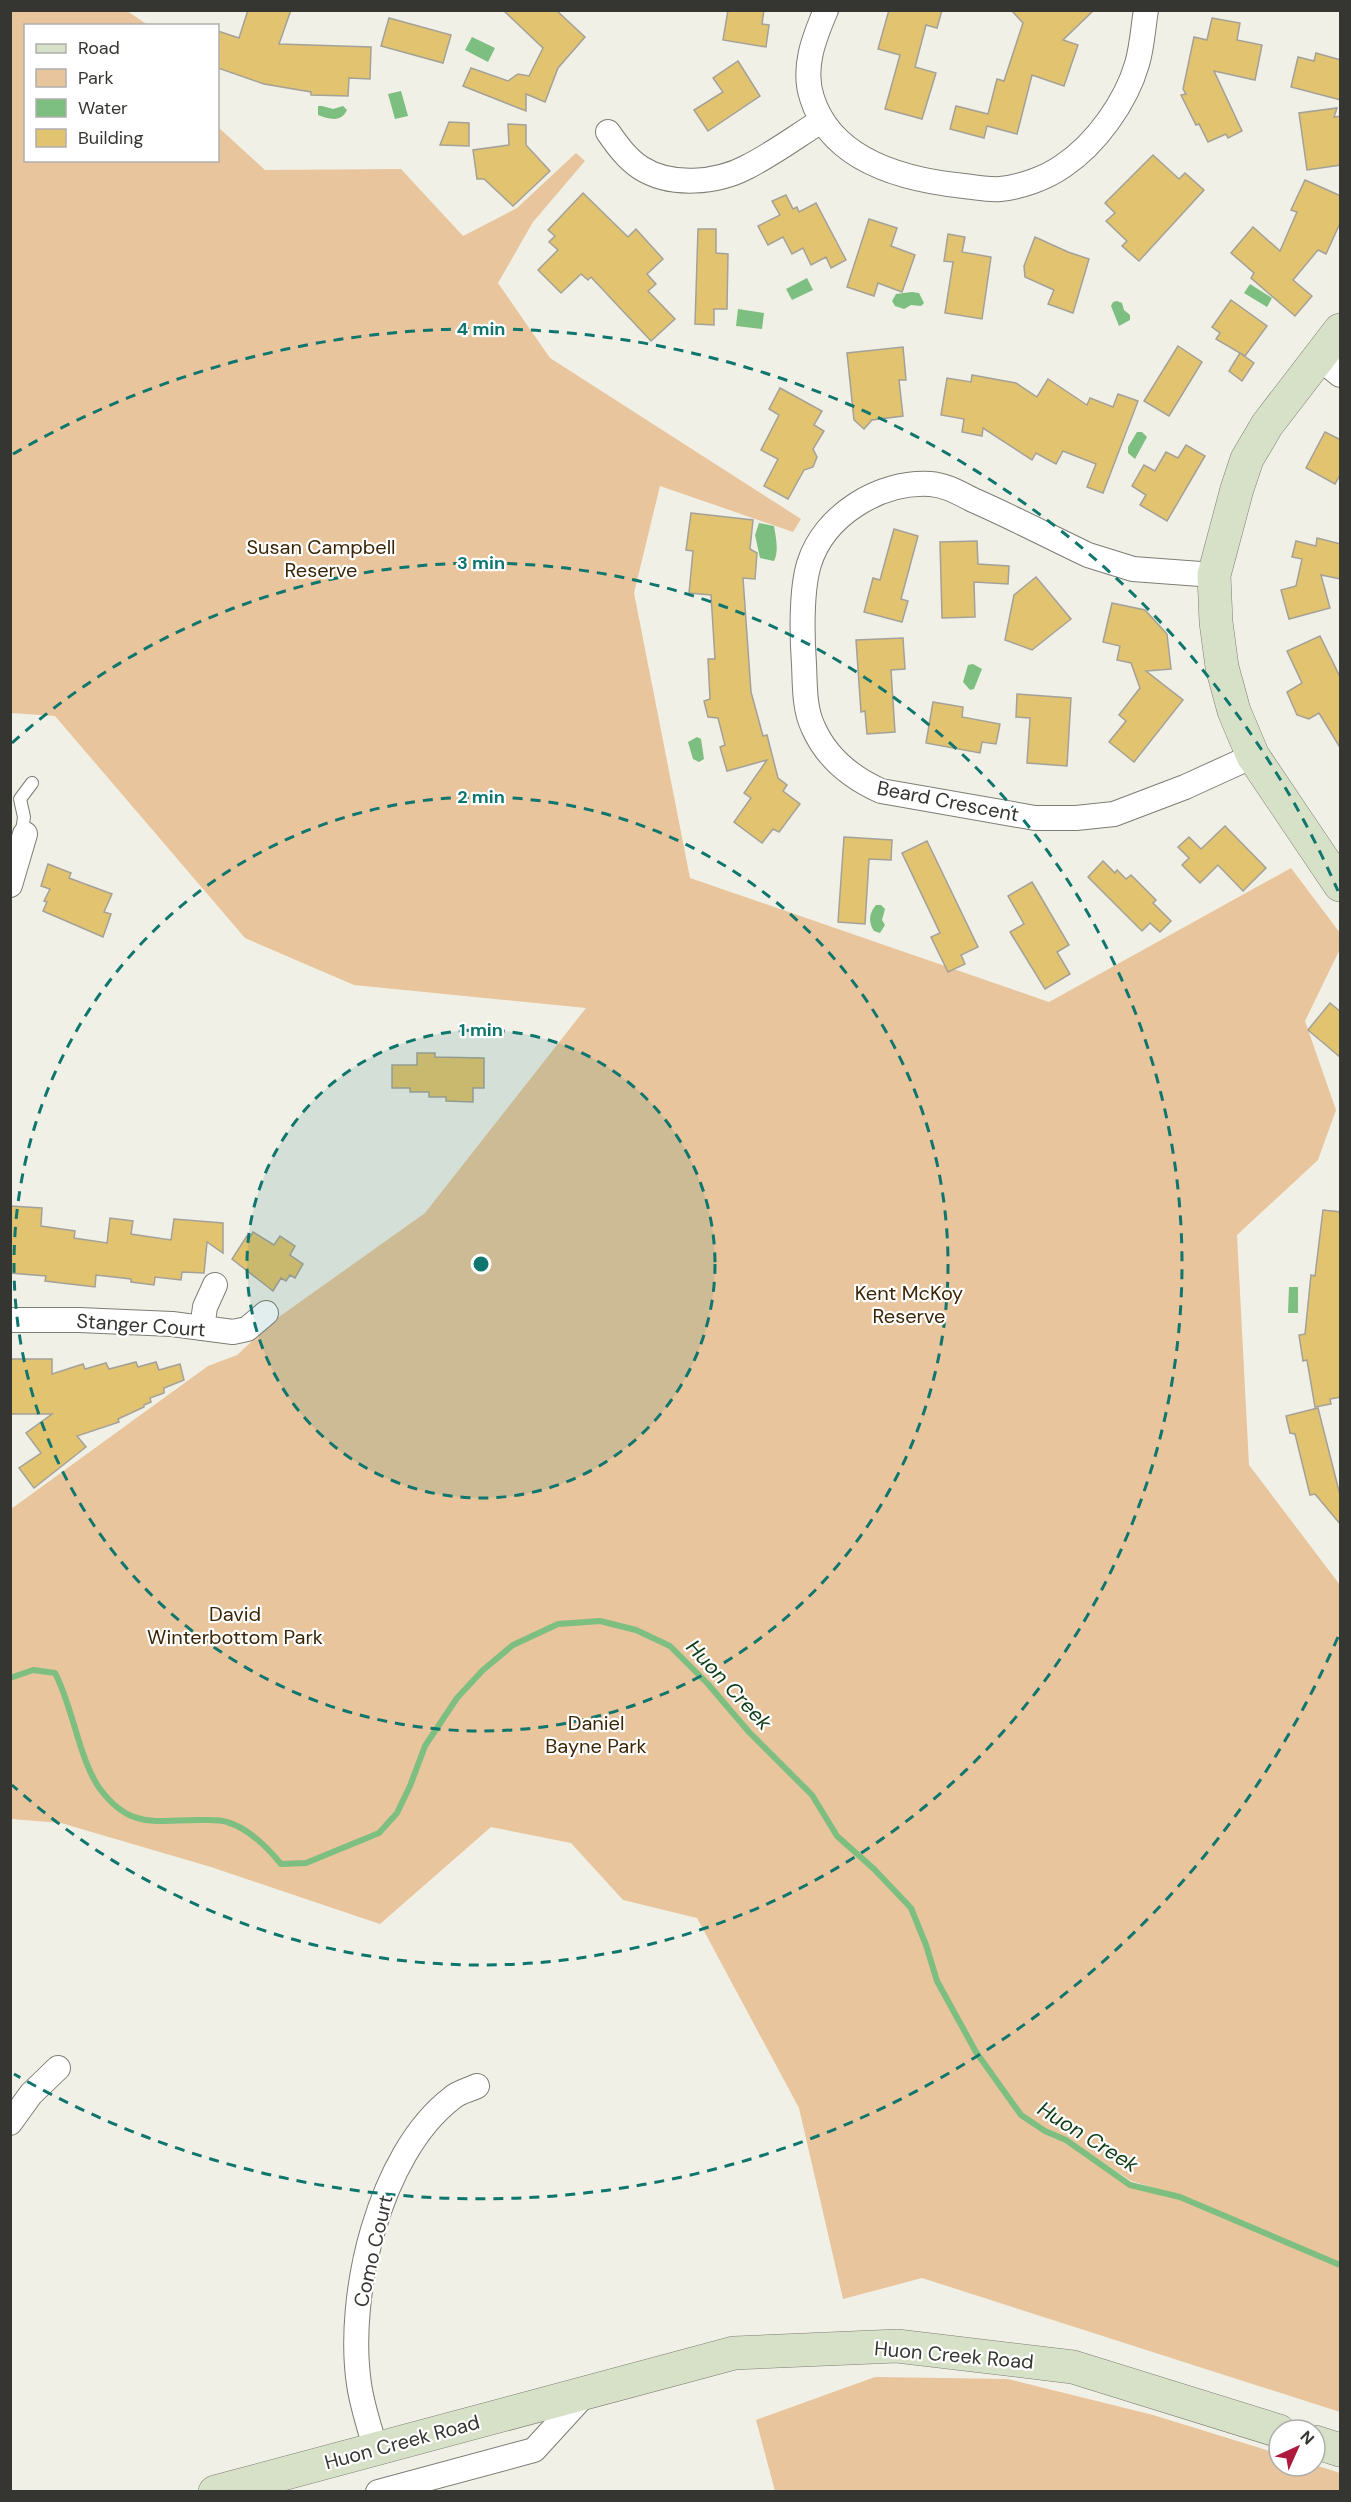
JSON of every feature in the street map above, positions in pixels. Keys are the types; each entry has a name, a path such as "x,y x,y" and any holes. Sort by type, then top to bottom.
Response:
{"street":[{"path":"826,10 814,42 808,77 811,97 821,121 837,140 876,166 897,173 942,184 999,189 1034,181 1064,166 1088,144 1110,118 1124,95 1138,64 1146,10"},
{"path":"608,132 621,151 641,168 663,178 688,180 720,178 747,168 821,121"},
{"path":"1341,330 1330,366 1267,425 1247,459 1236,489 1214,575 1216,622 1222,667 1234,711 1253,756 1341,885"},
{"name":"Beard Crescent","path":"1214,575 1133,569 1111,564 945,487 912,485 877,493 852,507 831,527 809,564 802,643 806,707 812,727 825,748 858,781 881,791 1035,818 1076,818 1114,814 1185,787 1253,756"},
{"path":"12,874 25,834"},
{"path":"202,1328 206,1307 215,1285"},
{"name":"Stanger Court","path":"10,1320 79,1320 239,1332 266,1313"},
{"path":"10,2123 31,2094 58,2068"},
{"name":"Como Court","path":"376,2450 359,2384 356,2336 359,2288 384,2195 401,2158 429,2120 453,2096 477,2086"},
{"name":"Huon Creek Road","path":"215,2492 734,2353 897,2346 1073,2367 1267,2427"},
{"path":"378,2492 534,2450 588,2391"}],"lane":[{"path":"25,834 22,831 24,817 20,799 32,783"}],"green space":[{"path":"10,11 127,11 146,24 24,24 24,162 219,162 219,128 265,170 401,169 463,236 517,208 576,153 585,161 533,222 498,283 550,358 801,519 793,532 660,486 634,593 690,878 1049,1002 1291,868 1340,933 1340,949 1305,1021 1336,1110 1318,1160 1237,1235 1249,1465 1340,1585 1340,2264 1181,2196 1131,2181 1066,2138 1044,2128 1022,2113 979,2052 932,1966 937,1981 976,2052 1021,2115 1045,2131 1066,2140 1130,2185 1180,2197 1340,2265 1340,2412 922,2278 843,2299 799,2108 697,1918 623,1900 571,1843 491,1827 380,1924 211,1867 61,1823 11,1819 11,1509 208,1366 237,1355 276,1319 425,1213 586,1008 354,985 245,938 55,716 11,713","holes":["720,1696 814,1795 838,1834 912,1905 919,1928 911,1908 874,1869 837,1836 812,1795 749,1732"]},
{"path":"875,2377 1008,2379 1153,2415 1267,2450 1267,2478 1327,2478 1327,2469 1340,2473 1340,2491 775,2491 756,2420"}],"water":[{"path":"472,37 495,48 488,62 465,50"},
{"path":"401,91 408,116 395,119 388,94"},
{"path":"318,106 333,109 343,106 347,110 341,117 330,119 318,115"},
{"path":"807,278 813,290 792,300 786,289"},
{"path":"1250,284 1272,298 1267,307 1244,293"},
{"path":"919,293 924,303 921,306 911,305 904,309 895,306 892,301 896,294"},
{"path":"1117,301 1122,303 1124,310 1130,315 1130,320 1119,326 1111,306"},
{"path":"738,309 764,313 762,329 736,326"},
{"path":"1137,432 1142,432 1147,437 1135,459 1128,453 1128,447"},
{"path":"759,523 774,526 777,549 774,561 760,558 755,535"},
{"path":"973,664 982,669 974,689 970,690 963,682 968,665"},
{"path":"697,737 701,739 704,759 699,762 693,759 688,742"},
{"path":"876,905 881,905 885,909 882,920 885,925 880,933 874,931 870,921"},
{"path":"1289,1287 1298,1287 1298,1313 1288,1313"}],"building":[{"path":"248,10 291,10 279,44 371,47 370,79 349,78 348,96 311,95 311,92 264,84 219,68 219,31 239,38"},
{"path":"503,10 556,10 585,37 558,68 545,102 526,94 526,111 463,86 471,68 508,81 518,74 529,76 543,48"},
{"path":"728,10 764,10 762,24 769,25 766,47 723,40"},
{"path":"889,10 942,10 937,28 926,25 915,67 936,73 922,119 885,109 900,55 878,49"},
{"path":"1011,10 1094,10 1063,40 1078,45 1064,86 1032,75 1017,134 987,126 984,138 950,129 956,106 988,114 997,79 1004,81 1023,23"},
{"path":"389,18 451,35 443,63 381,46"},
{"path":"1212,18 1240,23 1237,40 1262,45 1255,80 1214,71 1242,131 1228,138 1226,134 1208,142 1199,124 1196,125 1181,95 1186,94 1183,89 1194,37 1207,40"},
{"path":"1316,53 1341,60 1341,100 1291,87 1298,57 1314,61"},
{"path":"738,61 760,96 708,131 694,110 723,92 713,78"},
{"path":"1337,108 1334,117 1341,116 1341,165 1307,170 1299,113"},
{"path":"449,122 469,123 469,146 440,145"},
{"path":"508,124 526,125 526,145 550,171 513,206 484,179 477,179 473,150 509,145"},
{"path":"1153,155 1179,179 1185,173 1204,190 1139,261 1122,246 1127,241 1106,221 1115,213 1105,203"},
{"path":"1305,180 1341,196 1341,221 1326,254 1318,250 1293,280 1312,296 1295,316 1251,278 1254,273 1231,253 1253,227 1280,251 1297,212 1291,210"},
{"path":"583,193 628,237 636,229 663,259 647,274 656,284 648,291 675,319 651,341 591,277 588,280 581,274 561,293 538,270 558,250 549,242 555,236 548,230"},
{"path":"786,195 793,209 797,207 799,212 816,203 846,260 831,268 826,257 811,265 803,248 792,254 783,237 768,245 758,226 780,215 772,201"},
{"path":"869,219 897,228 891,246 915,255 902,292 878,283 874,296 847,287"},
{"path":"698,229 716,229 716,253 728,254 727,309 714,309 714,325 695,324"},
{"path":"948,234 965,237 962,252 991,257 982,319 945,313 953,262 944,261"},
{"path":"1035,237 1089,259 1073,313 1048,304 1054,290 1025,277 1024,266"},
{"path":"1231,300 1267,326 1245,356 1216,339 1220,333 1212,327"},
{"path":"1178,346 1202,362 1169,416 1144,401"},
{"path":"903,347 906,380 899,380 903,416 872,420 864,429 854,420 847,353"},
{"path":"1240,353 1254,363 1242,381 1229,371"},
{"path":"972,375 1016,383 1037,397 1048,379 1087,405 1090,398 1113,407 1118,394 1138,401 1103,493 1087,487 1096,464 1063,451 1056,464 1036,453 1032,460 983,428 982,436 962,432 964,419 941,415 947,378 971,382"},
{"path":"780,388 822,411 814,425 824,431 813,449 817,457 813,467 804,470 788,499 764,486 778,459 761,450 779,415 769,409"},
{"path":"1325,432 1341,440 1341,473 1335,484 1306,468"},
{"path":"1186,445 1205,456 1167,521 1140,505 1146,495 1132,486 1144,465 1155,471 1166,452 1178,458"},
{"path":"691,513 753,520 750,549 757,553 755,579 743,578 751,692 763,736 767,735 778,778 787,785 783,791 800,804 779,832 773,829 762,843 734,822 751,798 744,793 767,760 727,771 720,747 725,745 718,718 708,717 704,701 710,699 708,659 715,659 711,595 689,593 693,551 686,550"},
{"path":"894,529 918,536 901,599 908,601 902,622 864,612 873,578 880,580"},
{"path":"1317,538 1341,544 1341,579 1321,575 1330,608 1289,619 1281,590 1296,586 1302,559 1292,557 1296,541 1316,546"},
{"path":"977,541 978,564 1009,566 1008,584 974,582 975,617 942,618 940,542"},
{"path":"1036,577 1071,619 1032,650 1005,640 1014,595"},
{"path":"1112,603 1145,610 1167,634 1171,669 1146,671 1183,700 1134,762 1109,742 1126,721 1119,715 1140,688 1131,663 1117,660 1120,646 1103,642"},
{"path":"1320,636 1341,679 1341,749 1319,713 1309,719 1297,715 1287,692 1302,683 1287,651"},
{"path":"903,638 905,669 891,670 895,732 867,734 865,711 861,712 856,640"},
{"path":"1017,694 1071,698 1067,766 1027,763 1030,718 1016,717"},
{"path":"933,702 963,707 962,717 1000,724 996,744 982,742 980,753 926,743"},
{"path":"1225,826 1266,868 1243,891 1218,865 1200,883 1182,865 1189,858 1178,847 1189,837 1201,849"},
{"path":"844,837 892,840 891,860 869,859 865,924 838,922"},
{"path":"927,841 978,947 961,955 965,964 948,972 931,937 940,933 902,853"},
{"path":"1103,861 1115,873 1117,870 1126,879 1131,875 1156,900 1153,903 1171,921 1160,932 1150,923 1142,931 1088,877"},
{"path":"48,864 71,873 69,878 112,894 104,912 111,914 103,937 43,911 47,902 44,901 50,889 41,886"},
{"path":"1032,882 1069,945 1057,952 1070,974 1045,989 1010,932 1024,924 1008,896"},
{"path":"1330,1003 1341,1012 1341,1058 1308,1030"},
{"path":"417,1053 435,1053 435,1057 484,1058 484,1088 473,1088 473,1102 446,1101 446,1097 429,1097 429,1092 410,1092 410,1088 392,1088 392,1065 417,1065"},
{"path":"10,1206 42,1208 41,1226 75,1231 74,1238 107,1243 110,1218 133,1221 131,1234 171,1240 174,1219 223,1223 223,1253 207,1242 204,1273 182,1272 181,1280 155,1277 154,1285 131,1282 131,1279 96,1275 95,1287 45,1281 46,1276 10,1273"},
{"path":"1323,1210 1341,1212 1341,1397 1330,1399 1331,1404 1315,1407 1307,1360 1303,1361 1299,1335 1305,1334 1311,1275 1315,1276"},
{"path":"253,1232 274,1245 280,1236 295,1246 290,1255 303,1264 295,1278 290,1275 286,1281 281,1278 273,1291 232,1259 247,1236 250,1237"},
{"path":"10,1359 52,1359 52,1374 83,1364 85,1369 106,1363 109,1369 136,1362 138,1367 156,1362 159,1370 180,1364 184,1380 164,1388 164,1393 150,1398 151,1402 118,1419 119,1422 77,1436 86,1447 34,1488 19,1468 41,1453 26,1433 52,1414 10,1414"},
{"path":"1318,1408 1341,1499 1341,1525 1315,1494 1310,1495 1295,1434 1290,1433 1286,1416"}],"waterway":[{"name":"Huon Creek","path":"10,1678 33,1670 55,1673 93,1777 111,1802 122,1811 145,1820 224,1821 250,1833 281,1864 306,1863 379,1833 397,1813 425,1746 457,1698 483,1670 513,1645 558,1624 600,1621 636,1630 670,1646 708,1684 749,1732 812,1795 837,1836 874,1869 911,1908 937,1981 976,2052 1021,2115 1045,2131 1066,2140 1130,2185 1180,2197 1340,2265"}],"park label":[{"name":"Susan Campbell Reserve","path":"321,558"},
{"name":"Kent McKoy Reserve","path":"909,1304"},
{"name":"David Winterbottom Park","path":"235,1626"},
{"name":"Daniel Bayne Park","path":"596,1734"}]}
